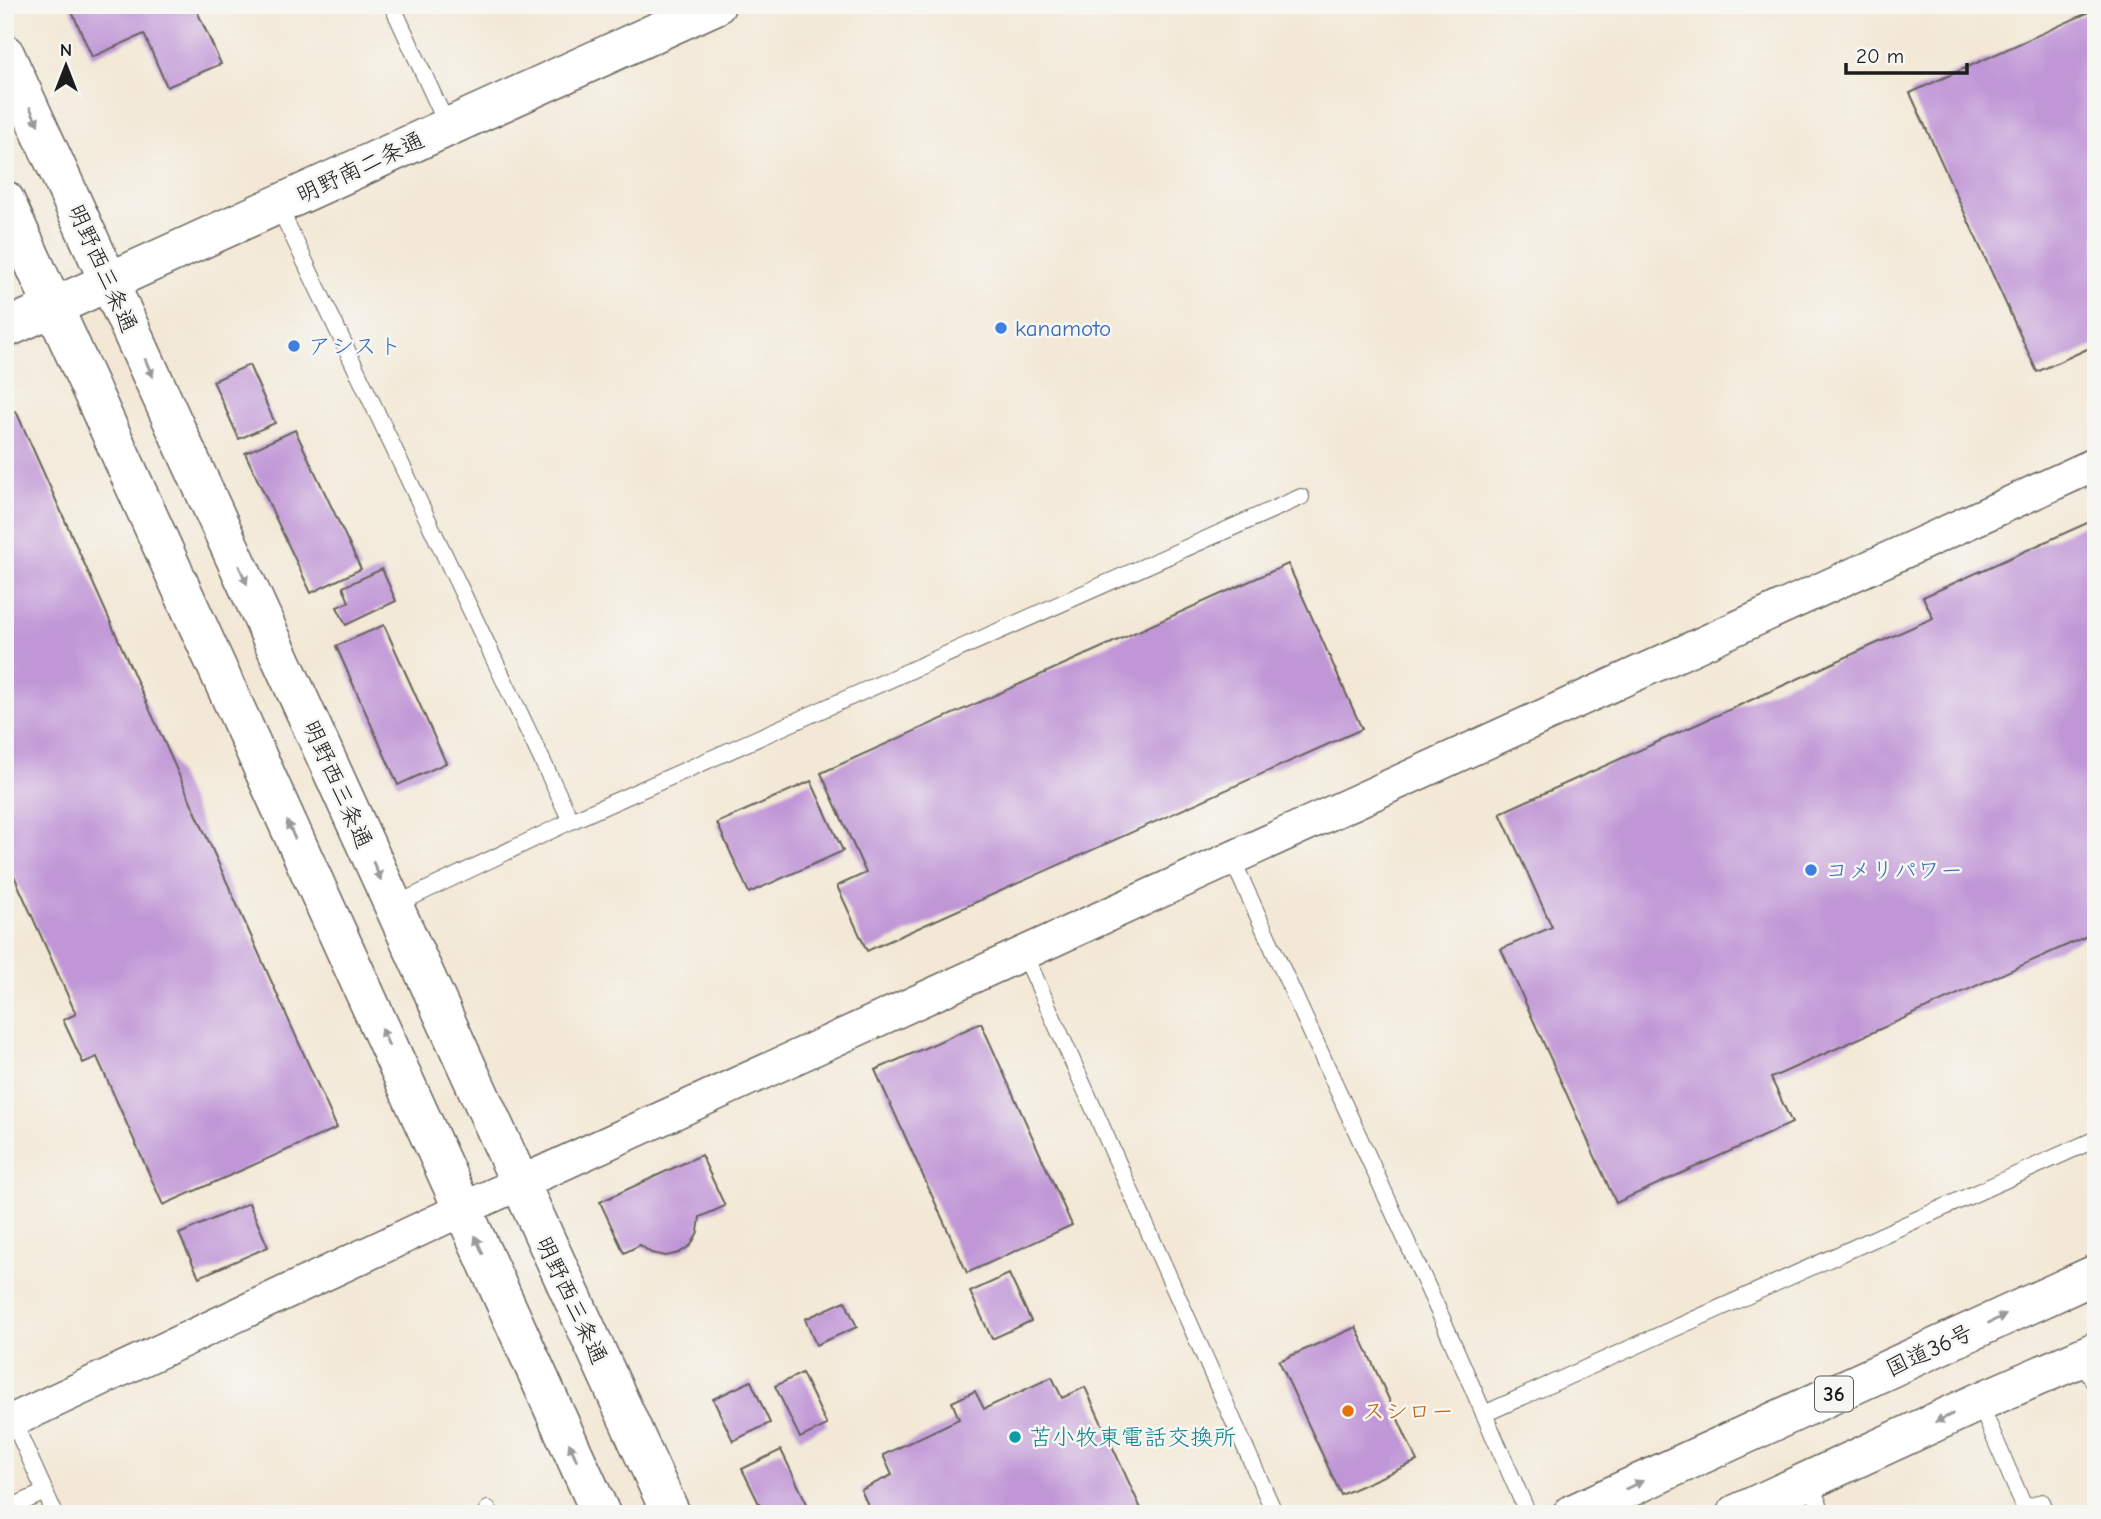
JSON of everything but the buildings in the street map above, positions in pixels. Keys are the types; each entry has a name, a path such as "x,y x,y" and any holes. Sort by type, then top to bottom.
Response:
{"main road":[{"name":"明野南二条通","path":"5,329 716,5"},
{"name":"明野西三条通","path":"5,54 671,1514"},
{"path":"5,200 601,1514"},
{"name":"国道36号","path":"1572,1514 2096,1274"},
{"path":"1736,1514 1816,1497 1979,1402 2091,1365"}],"street":[{"path":"9,1422 463,1209 2096,464"}],"lane":[{"path":"391,5 448,127"},
{"path":"277,205 571,821"},
{"path":"393,906 571,821 1301,496"},
{"path":"1232,859 1528,1514"},
{"path":"1024,953 1275,1514"},
{"path":"1483,1414 2096,1139"},
{"path":"1979,1402 2025,1509 2042,1502 2047,1514"},
{"path":"9,1422 55,1514"},
{"path":"5,1510 45,1492"}],"place":[{"name":"kanamoto","path":"1001,328"},
{"name":"アシスト","path":"294,346"},
{"name":"コメリパワー","path":"1811,870"},
{"name":"スシロー","path":"1348,1411"},
{"name":"苫小牧東電話交換所","path":"1015,1437"}]}
